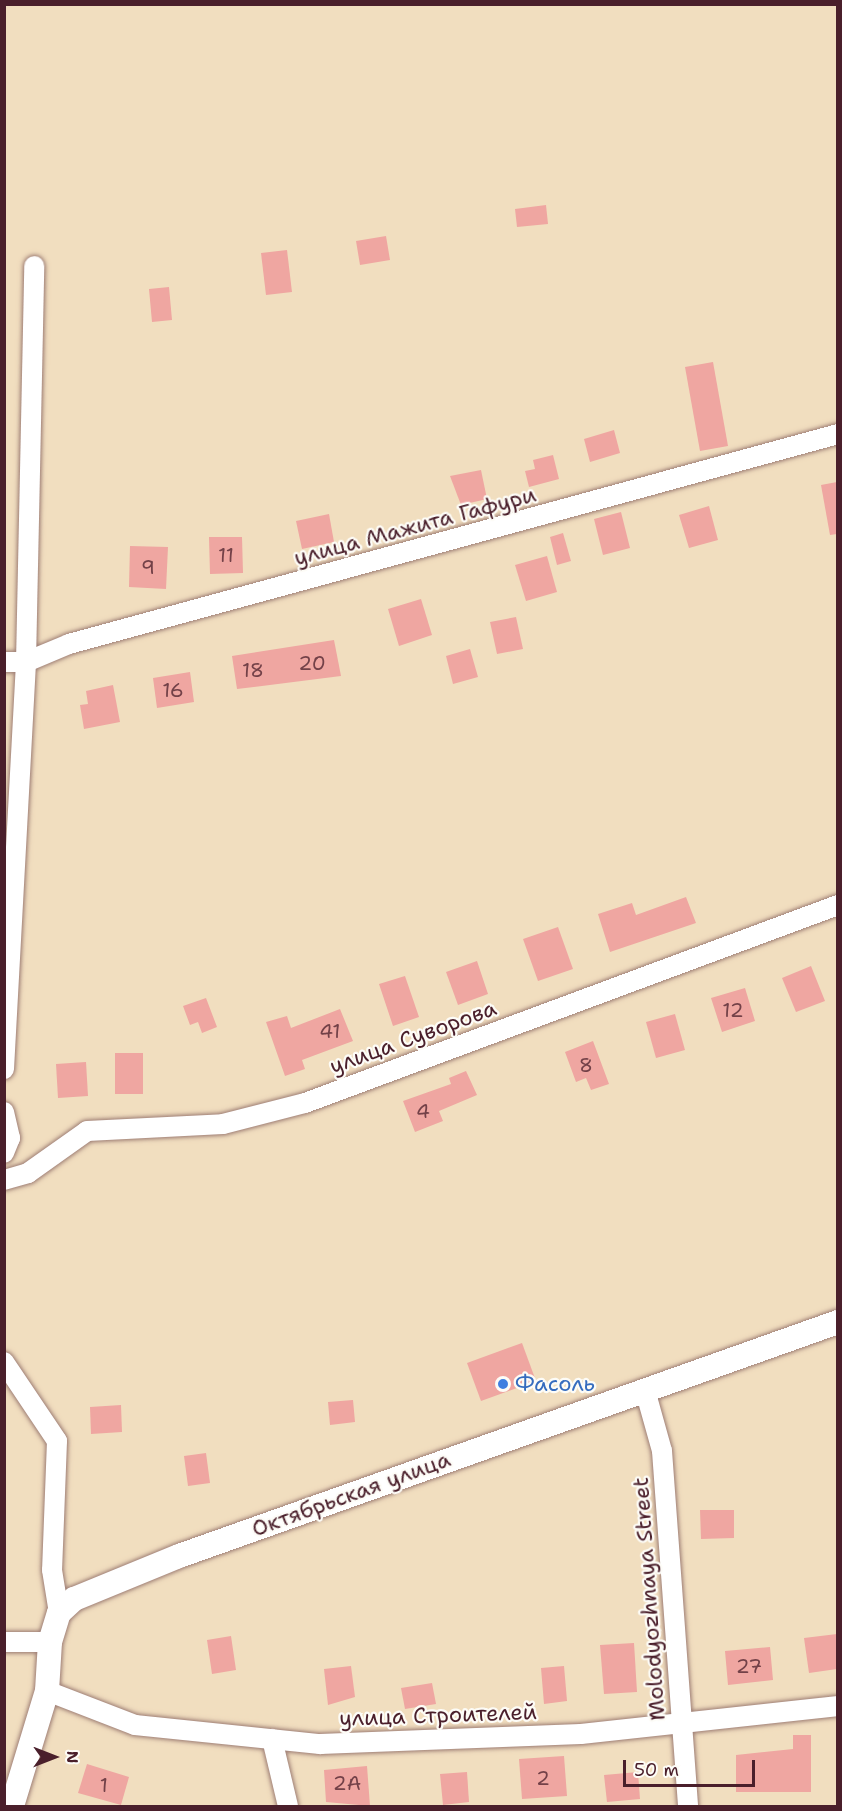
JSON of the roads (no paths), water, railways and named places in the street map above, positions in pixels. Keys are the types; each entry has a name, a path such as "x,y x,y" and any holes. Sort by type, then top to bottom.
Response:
{"street":[{"path":"4,1069 26,662 34,266"},
{"name":"улица Мажита Гафури","path":"4,662 26,662 69,644 837,434"},
{"name":"улица Суворова","path":"4,1180 28,1173 87,1131 223,1124 305,1103 837,905"},
{"path":"4,1112 10,1138 4,1153"},
{"name":"Октябрьская улица","path":"59,1614 74,1599 179,1556 837,1322"},
{"path":"4,1362 57,1441 52,1570 59,1614 50,1642 47,1691 12,1806"},
{"name":"Molodyozhnaya Street","path":"645,1390 662,1451 688,1806"},
{"path":"4,1642 50,1642"},
{"name":"улица Строителей","path":"47,1691 135,1725 320,1744 580,1734 837,1706"},
{"path":"272,1739 288,1806"}],"place":[{"name":"Фасоль","path":"503,1384"}]}
